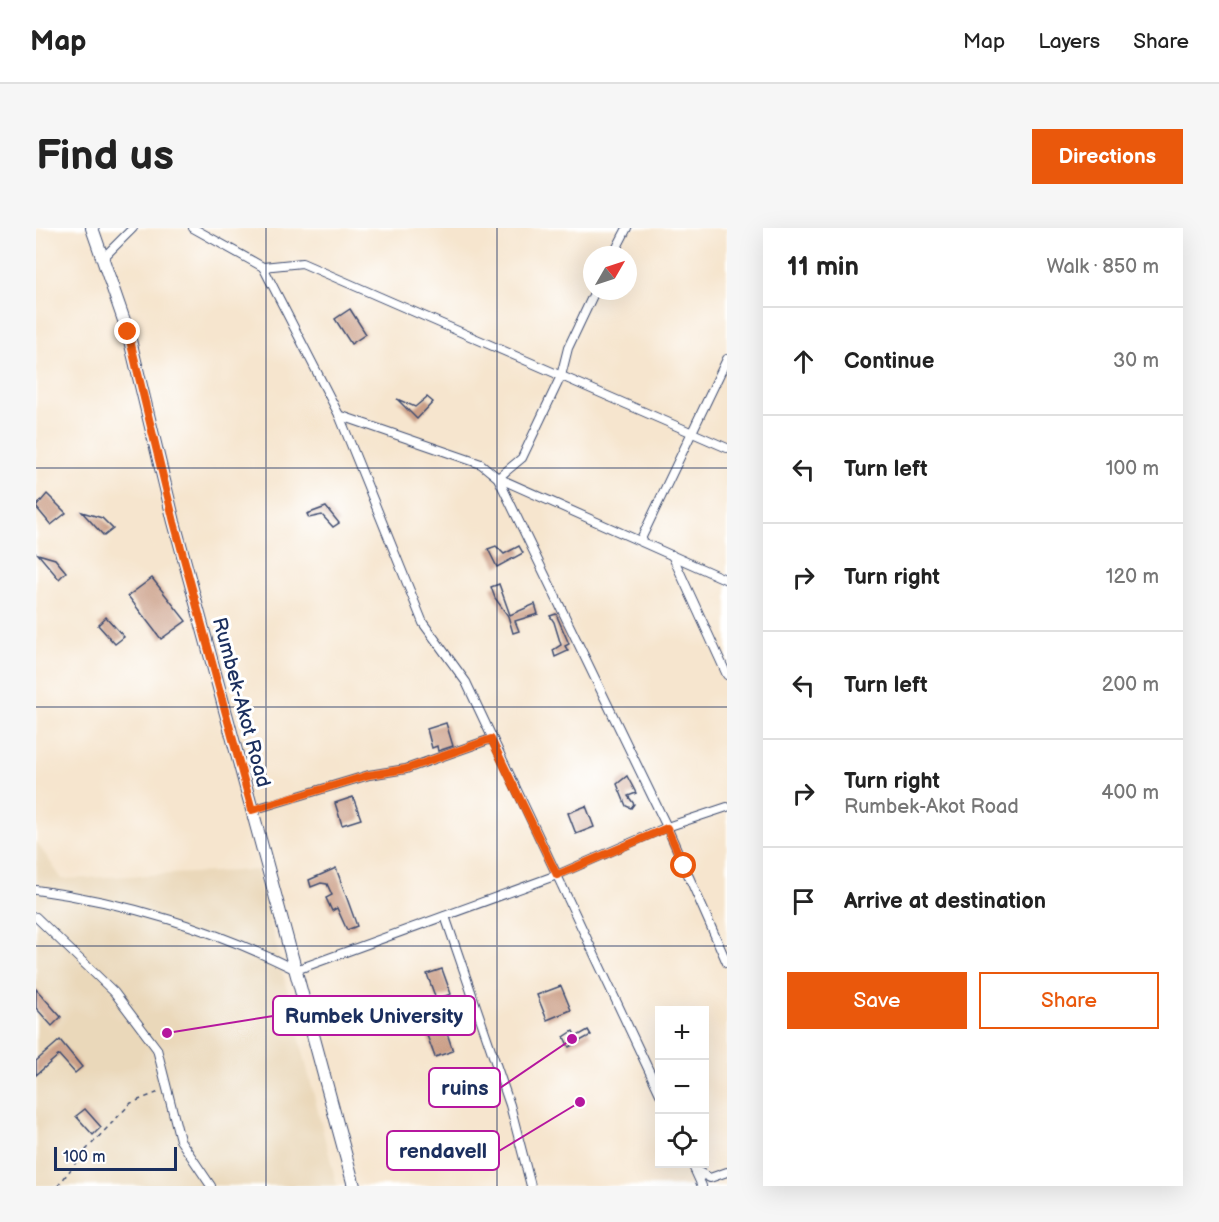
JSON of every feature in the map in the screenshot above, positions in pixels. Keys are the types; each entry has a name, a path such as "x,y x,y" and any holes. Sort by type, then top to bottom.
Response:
{"main road":[{"name":"Rumbek-Akot Road","path":"92,228 128,332 174,522 354,1186"}],"street":[{"path":"103,258 133,228"},
{"path":"193,228 263,267 339,415 423,623 466,682 655,1083"},
{"path":"618,246 627,228"},
{"path":"263,267 302,263 727,448"},
{"path":"498,478 522,458 561,376 568,348 591,300"},
{"path":"640,541 727,359"},
{"path":"339,415 481,465 498,478 727,580"},
{"path":"498,478 667,828 727,963"},
{"path":"672,555 727,675"},
{"path":"252,810 369,775 406,769 491,739"},
{"path":"36,890 129,909 243,944 296,970 557,875 667,828 727,807"},
{"path":"445,916 510,1105 531,1186"},
{"path":"36,917 114,992 157,1049 180,1140 211,1186"},
{"path":"694,1168 702,1186"},
{"path":"695,1168 710,1178 727,1172"}],"path":[{"path":"58,1186 84,1152 131,1103 166,1090"}],"shaded area":[{"path":"36,841 62,879 257,870 337,1186 36,1186"}],"building":[{"path":"350,309 366,334 351,344 335,319"},
{"path":"427,397 433,402 417,419 397,399 415,407"},
{"path":"47,494 66,513 51,525 36,507"},
{"path":"326,507 339,523 333,527 322,515 309,518 307,514"},
{"path":"82,512 102,518 113,529 104,536"},
{"path":"496,546 504,554 519,546 523,553 497,567 488,549"},
{"path":"38,554 55,559 66,572 59,579"},
{"path":"152,578 186,621 161,639 128,596"},
{"path":"499,584 510,615 535,604 538,614 515,621 519,631 513,633 508,616 495,598 491,587"},
{"path":"556,614 569,644 565,646 568,651 555,657 553,650 561,645 550,616"},
{"path":"106,617 124,637 115,644 98,625"},
{"path":"446,723 453,746 438,751 437,746 432,748 427,729"},
{"path":"627,776 636,793 628,796 634,804 631,808 626,806 617,784"},
{"path":"353,797 361,819 342,825 335,803"},
{"path":"586,806 594,827 576,834 568,813"},
{"path":"336,868 357,926 347,930 337,908 332,911 326,898 332,895 327,884 321,883 311,887 309,880"},
{"path":"442,969 451,994 436,999 427,974"},
{"path":"561,986 571,1010 547,1020 537,995"},
{"path":"36,989 61,1017 52,1026 36,1008"},
{"path":"444,1024 453,1051 435,1057 425,1030"},
{"path":"588,1030 591,1035 569,1047 564,1037 573,1031 576,1037"},
{"path":"60,1040 82,1067 75,1073 59,1055 36,1075 36,1061"},
{"path":"85,1109 101,1127 93,1135 76,1116"}],"place":[{"name":"Rumbek University","path":"167,1033"},
{"name":"ruins","path":"572,1039"},
{"name":"rendavell","path":"580,1102"}],"route":[{"path":"128,332 174,522 252,810 369,775 406,769 491,739 557,875 667,828 684,866"}]}
